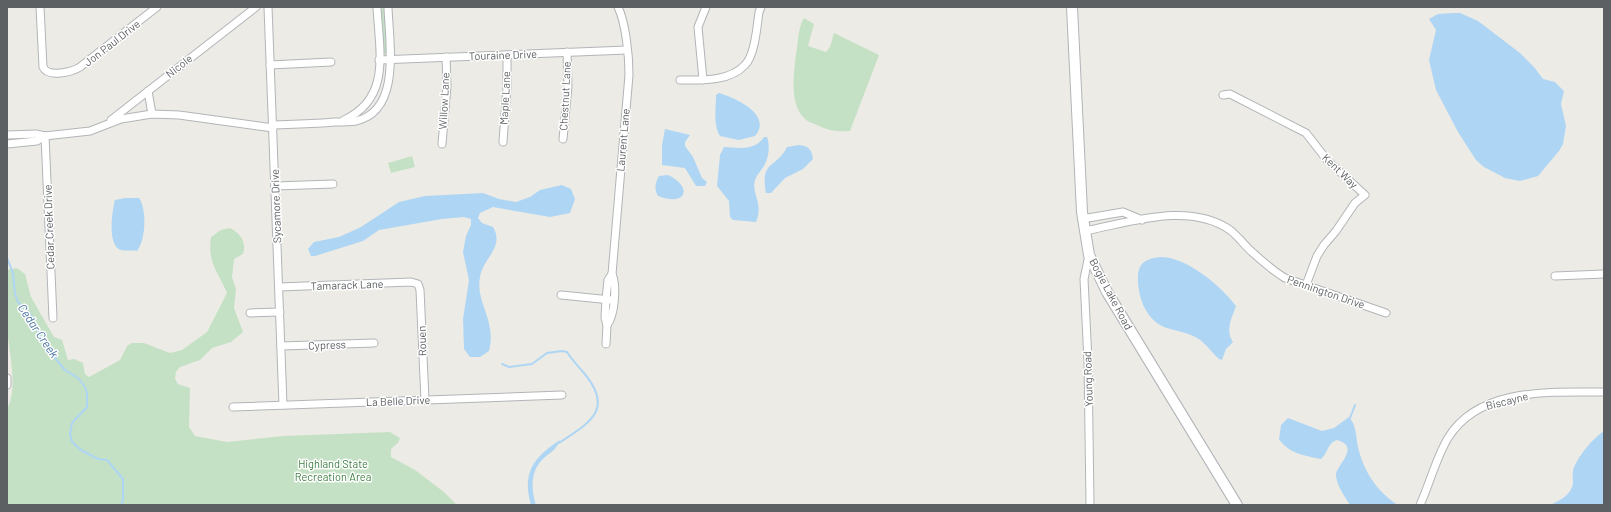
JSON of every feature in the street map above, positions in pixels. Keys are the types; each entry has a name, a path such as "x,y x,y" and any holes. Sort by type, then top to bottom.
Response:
{"main road":[{"name":"Bogie Lake Road","path":"1072,7 1082,219 1089,255 1107,292 1237,505"}],"street":[{"name":"Jon Paul Drive","path":"40,7 43,67 46,72 51,73 78,69 157,7"},
{"name":"Nicole","path":"103,126 256,7"},
{"name":"Sycamore Drive","path":"268,7 283,406"},
{"path":"336,122 357,114 370,101 378,84 379,60 377,7"},
{"path":"7,135 36,134 45,136 90,131 126,118 152,114 179,115 273,127 361,119 378,107 388,84 390,60 388,7"},
{"name":"Laurent Lane","path":"606,344 607,325 612,319 610,300 615,281 612,274 629,80 627,50 621,15 618,7"},
{"path":"703,80 698,27 706,7"},
{"path":"680,80 703,80 731,75 746,65 753,47 761,7"},
{"name":"Touraine Drive","path":"379,60 627,50"},
{"name":"Chestnut Lane","path":"563,139 568,86 567,52"},
{"name":"Maple Lane","path":"503,142 507,87 506,55"},
{"name":"Willow Lane","path":"442,144 447,86 446,57"},
{"path":"270,65 331,62"},
{"path":"148,91 152,114"},
{"name":"Kent Way","path":"1223,95 1230,94 1306,133 1327,160 1365,195 1355,203 1336,231 1324,245 1317,256 1306,285"},
{"path":"7,144 37,141 45,136"},
{"name":"Cedar Creek Drive","path":"45,136 53,318"},
{"path":"275,186 333,184"},
{"path":"1082,219 1124,212 1143,220"},
{"name":"Pennington Drive","path":"1084,231 1160,217 1188,216 1214,221 1231,231 1275,272 1292,281 1386,313"},
{"name":"Young Road","path":"1089,255 1084,287 1088,362 1090,505"},
{"path":"1555,276 1604,274"},
{"name":"Tamarack Lane","path":"279,287 416,283"},
{"name":"Rouen","path":"416,283 420,290 425,400"},
{"path":"561,295 610,300"},
{"path":"250,313 280,312"},
{"name":"Cypress","path":"281,346 374,343"},
{"path":"7,378 7,385"},
{"name":"Biscayne","path":"1420,505 1448,438 1461,421 1476,410 1514,397 1535,394 1604,392"},
{"name":"La Belle Drive","path":"233,408 562,395"}],"green space":[{"path":"383,8 385,11 387,52 385,54 382,54 380,10"},
{"path":"804,18 814,24 808,46 826,52 830,47 834,33 879,55 850,131 829,130 808,121 799,112 794,96 794,69 799,30"},
{"path":"412,156 415,167 391,173 388,163"},
{"name":"Highland State Recreation Area","path":"230,228 240,235 244,246 243,254 234,259 232,277 236,289 234,308 243,332 231,342 212,348 200,360 180,367 176,372 175,379 178,384 190,388 189,427 195,436 227,442 283,436 390,432 400,438 398,443 391,449 391,457 415,470 444,492 457,505 7,505 7,409 13,379 7,326 7,270 17,268 25,274 31,297 54,337 62,340 68,360 74,359 83,363 85,374 89,377 120,360 127,346 132,343 144,343 170,353 182,350 207,332 227,293 212,260 210,246 211,237 221,230"}],"water":[{"path":"1460,13 1478,21 1520,53 1534,67 1543,79 1555,82 1564,91 1561,104 1566,126 1563,144 1538,176 1520,181 1505,178 1484,167 1476,160 1458,132 1436,90 1429,60 1436,30 1429,19 1438,14"},
{"path":"719,93 743,103 756,114 759,121 759,128 755,136 739,140 720,136 716,126 715,116 716,95"},
{"path":"665,129 690,135 685,142 685,146 693,157 702,178 707,182 705,186 696,186 685,168 662,165 662,145"},
{"path":"764,137 767,137 769,150 764,166 757,176 754,185 759,209 756,222 733,220 730,217 729,201 717,186 720,155 724,147 751,147 756,145"},
{"path":"799,145 805,146 809,149 812,153 813,159 803,169 785,178 771,193 766,193 765,175 767,170 783,154 787,147"},
{"path":"668,175 681,185 683,194 680,197 668,199 658,196 656,184 659,176"},
{"path":"562,185 571,189 575,199 570,213 550,217 493,207 480,213 478,218 482,223 493,227 496,234 496,241 495,247 482,270 480,277 480,295 488,321 491,340 489,351 480,357 470,357 464,349 463,319 469,280 463,252 466,236 471,225 471,219 464,217 442,219 379,230 363,241 315,256 311,256 308,249 314,242 339,237 361,227 399,202 425,196 483,193 499,199 516,202 530,197 540,190"},
{"path":"139,198 142,203 144,232 137,251 121,250 114,242 112,235 112,220 115,200"},
{"path":"1162,257 1182,262 1203,274 1222,290 1236,306 1229,328 1233,342 1226,349 1222,360 1219,359 1203,342 1197,338 1164,327 1157,323 1147,312 1139,290 1138,275 1140,266 1149,259"},
{"path":"1349,417 1354,427 1360,456 1367,472 1377,487 1390,500 1398,505 1350,505 1336,476 1346,457 1347,447 1344,443 1337,440 1334,441 1321,459 1292,451 1279,439 1281,425 1288,418 1322,431 1334,428"},
{"path":"1604,431 1604,505 1549,505 1561,500 1568,494 1573,483 1573,469 1577,462 1591,442"},
{"path":"560,440 555,448 539,463 536,468 533,480 533,492 536,505 531,505 528,483 532,467 543,453"}],"waterway":[{"name":"Cedar Creek","path":"7,258 13,273 15,294 18,302 32,316 39,334 54,357 65,370 78,378 85,387 87,393 87,407 72,423 70,434 72,442 81,450 98,459 107,460 123,479 123,500 121,505"},
{"path":"502,364 509,367 532,364 547,353 562,351 567,352 584,373 593,386 597,397 598,406 588,422 559,443"},
{"path":"1350,418 1355,405"}]}
